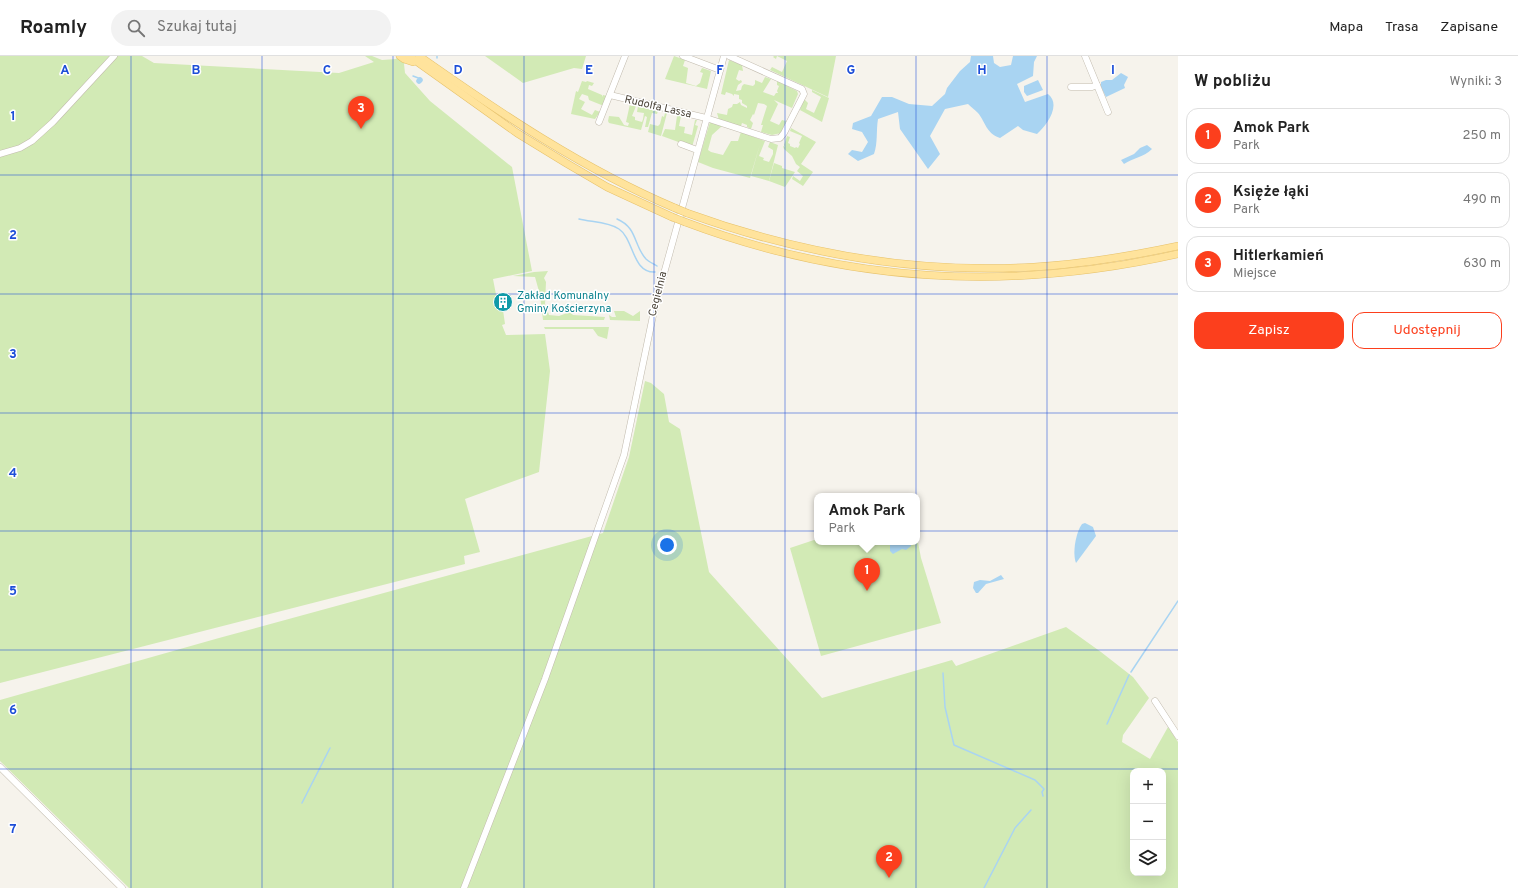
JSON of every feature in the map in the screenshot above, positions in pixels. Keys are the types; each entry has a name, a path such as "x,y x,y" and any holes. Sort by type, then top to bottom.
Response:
{"main road":[{"path":"400,56 404,59 419,60 517,133 566,164 614,190 685,222 734,239 783,253 842,266 920,276 977,278 1036,276 1111,268 1178,254"},
{"path":"409,56 419,60 564,152 620,183 674,208 752,235 823,252 871,261 920,266 977,268 1036,267 1108,259 1178,246"}],"street":[{"path":"0,154 20,148 32,142 53,122 114,56"},
{"name":"Rudolfa Lassa","path":"599,122 625,56"},
{"path":"683,56 720,70"},
{"name":"Cegielnia","path":"464,888 545,679 624,455 655,306 724,56"},
{"name":"Rudolfa Lassa","path":"610,95 706,118 771,139 780,138 784,134 804,94 802,90 729,56"},
{"path":"1085,56 1108,112"},
{"path":"1071,88 1092,87 1097,85"},
{"path":"681,144 697,150"},
{"path":"1155,701 1178,736"},
{"path":"0,767 122,888"}],"green space":[{"path":"0,56 142,56 154,63 339,73 374,62 365,56 372,56 382,60 396,59 398,56 410,56 404,64 405,73 430,101 512,167 532,271 493,279 499,310 503,310 505,324 502,325 506,335 545,334 550,371 539,472 465,499 480,552 464,556 465,564 0,683"},
{"path":"485,56 586,56 582,69 574,68 523,83"},
{"path":"674,56 685,60 683,66 688,68 686,83 696,86 700,83 703,73 700,72 702,68 711,71 707,89 665,79"},
{"path":"777,56 836,56 828,97 770,70 772,67 782,72 787,61"},
{"path":"729,60 742,65 743,71 739,70 736,79 739,81 741,80 742,82 738,85 736,91 741,90 744,84 753,86 755,84 755,80 762,83 765,77 771,79 763,92 774,96 778,93 777,91 779,86 777,85 777,81 797,91 798,94 792,108 774,100 778,104 770,121 779,125 782,120 786,121 781,133 772,135 761,132 763,125 761,125 767,106 764,104 758,103 754,115 753,114 750,120 753,123 751,129 742,123 741,126 719,120 717,113 727,115 728,109 732,107 733,104 740,102 741,105 747,108 747,106 742,103 742,100 739,99 739,95 734,94 734,96 726,92 725,95 721,94"},
{"path":"582,81 594,83 592,86 589,85 588,89 602,95 602,97 603,95 607,96 604,106 589,100 588,96 582,94 579,99 585,102 581,109 592,115 595,110 600,112 595,119 571,114 576,91 578,92"},
{"path":"812,90 829,98 822,122 800,110 804,99 808,103 806,109 814,113 821,97 812,92"},
{"path":"630,104 631,106 636,106 632,116 635,117 635,120 642,122 644,113 637,112 638,106 658,111 657,114 652,113 648,127 645,127 647,117 645,116 641,130 609,123 609,116 619,117 624,125 628,126 629,123 626,122"},
{"path":"665,113 667,113 661,136 648,132 650,124 658,126 662,116 664,117"},
{"path":"677,116 681,116 679,126 685,127 684,133 692,135 695,120 697,120 695,125 698,126 692,147 662,136 665,129 675,130"},
{"path":"710,122 722,126 712,135 708,150 711,152 723,155 731,141 738,141 741,132 765,141 759,156 764,158 763,160 769,162 773,154 773,150 768,147 770,142 778,145 769,181 751,176 760,144 750,178 713,168 698,162"},
{"path":"791,128 816,142 801,164 813,172 803,186 792,179 793,176 800,181 803,176 797,171 800,167 796,164 792,156 784,149 783,146 785,147 784,145 787,136 790,137 788,143 790,146 798,148 800,144 799,143 802,136 790,131"},
{"path":"774,163 782,166 782,168 795,172 785,187 769,181"},
{"path":"548,271 544,278 546,282 545,304 549,315 559,316 570,312 573,315 605,317 604,320 543,320 540,295 535,277 513,276"},
{"path":"614,311 624,311 633,316 640,311 640,321 610,320 609,315 616,317"},
{"path":"544,327 609,327 607,339 598,336 593,329 545,329"},
{"path":"645,381 651,383 664,394 669,422 680,429 709,572 822,698 952,660 956,666 1066,627 1133,677 1149,698 1123,735 1122,742 1150,759 1168,727 1178,742 1178,888 129,888 0,761 0,700 219,638 603,533 629,457"},
{"path":"814,540 814,545 919,545 921,558 941,623 821,656 790,548"}],"water":[{"path":"971,56 993,56 994,63 1000,67 1011,65 1013,56 1037,56 1034,62 1033,76 1017,84 1025,102 1048,94 1052,99 1053,109 1051,115 1037,134 1023,130 1018,126 1000,138 995,136 989,131 978,113 968,104 945,109 930,136 940,154 928,169 900,129 898,112 878,119 874,154 858,161 848,154 852,150 862,152 868,142 862,132 852,129 853,123 871,116 882,97 892,97 909,104 932,106 945,94 947,88 960,71 970,62"},
{"path":"1121,73 1128,77 1124,85 1125,88 1106,97 1101,87 1101,82 1112,80"},
{"path":"1038,80 1043,90 1027,96 1024,92 1024,86"},
{"path":"1147,145 1152,149 1146,154 1124,164 1121,160 1134,154 1140,148"},
{"path":"1085,523 1093,527 1096,536 1076,563 1074,554 1076,537 1082,524"},
{"path":"890,545 911,545 906,550 902,549 893,554 890,551"},
{"path":"1001,575 1004,579 986,584 978,593 976,593 973,588 974,582 980,580 990,581"}],"waterway":[{"path":"413,76 421,79"},
{"path":"579,219 605,224 619,229 628,240 637,261 642,267 647,271 655,272"},
{"path":"617,219 629,227 642,254 646,259 657,266"},
{"path":"1131,672 1178,601"},
{"path":"943,673 945,707 954,745 1035,780 1044,789 1042,792 1043,796"},
{"path":"1107,724 1129,675"},
{"path":"302,803 330,748"},
{"path":"984,888 1015,828 1031,810"}],"place":[{"name":"Hitlerkamień","path":"361,129"},
{"name":"Zakład Komunalny Gminy Kościerzyna","path":"503,302"},
{"name":"Amok Park","path":"867,591"},
{"name":"Księże łąki","path":"889,878"}]}
